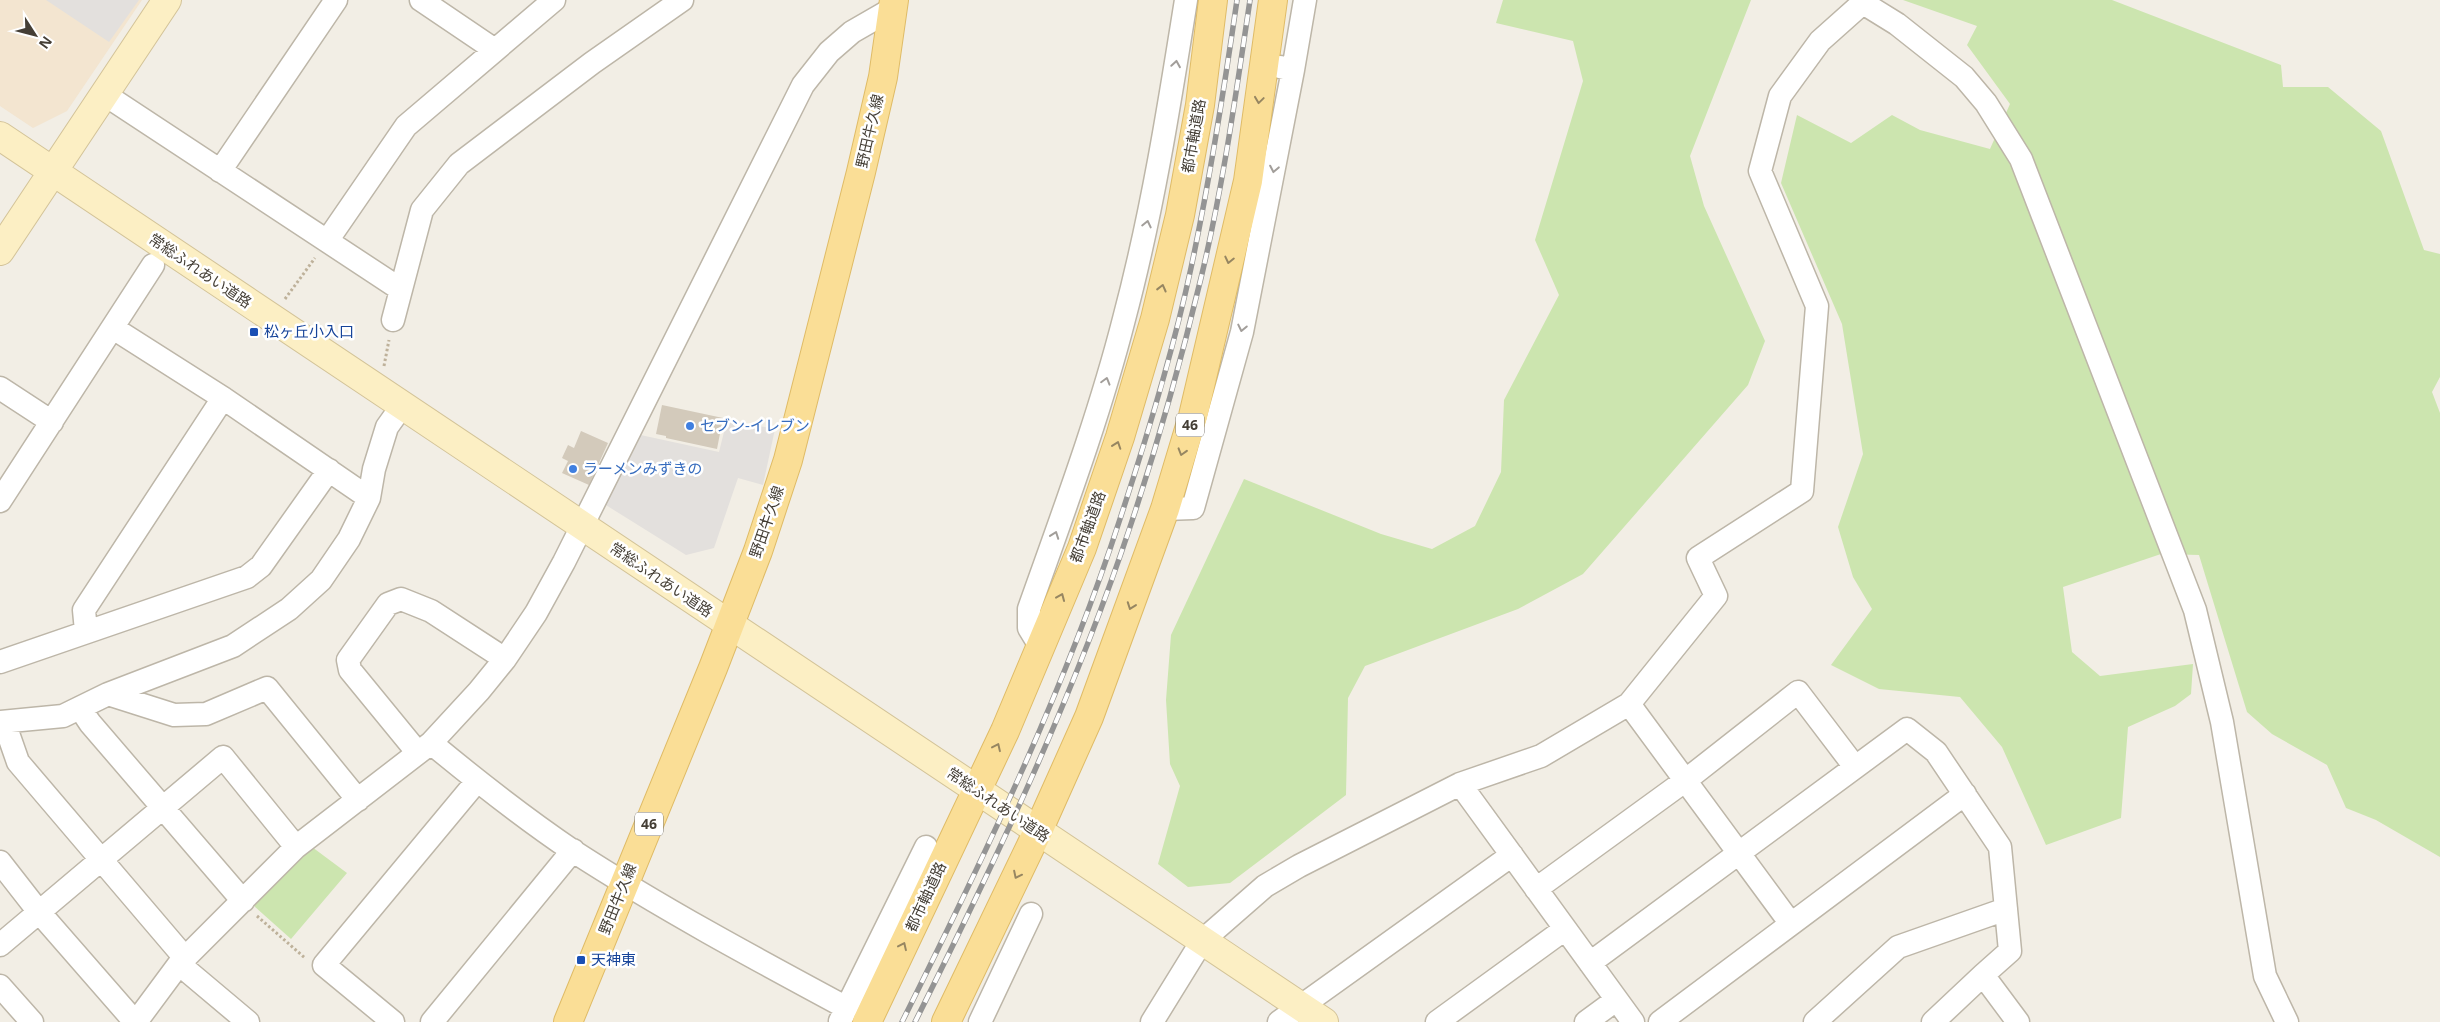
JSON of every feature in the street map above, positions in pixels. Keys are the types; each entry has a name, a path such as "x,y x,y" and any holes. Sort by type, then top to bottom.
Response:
{"main road":[{"name":"都市軸道路","path":"851,1017 976,790 1005,731 1082,548 1120,437 1154,319 1180,216 1200,105 1213,0"},
{"name":"46","path":"946,1022 1038,831 1089,717 1165,509 1193,416 1248,181 1273,0"},
{"name":"野田牛久線","path":"568,1022 729,626 758,551 788,460 861,172 883,77 893,4"}],"street":[{"path":"0,251 167,0"},
{"path":"220,171 336,0"},
{"path":"421,0 495,50"},
{"path":"327,241 406,126 554,0"},
{"path":"393,320 422,210 458,164 592,63 682,0"},
{"path":"1040,646 1029,628 1028,609 1093,427 1124,319 1154,196 1186,0"},
{"path":"1165,509 1193,508 1242,332 1294,70 1305,0"},
{"path":"1152,1022 1202,941 1265,886 1299,866 1460,784 1541,756 1629,704 1716,596 1698,558 1802,491 1817,306 1760,171 1780,96 1820,41 1865,1 1964,77 1986,103 2021,159 2195,610 2222,722 2265,976 2287,1022"},
{"path":"0,862 39,912 136,1022 182,961 296,847 424,748 479,690 505,658 536,613 803,85 829,52 852,32 893,4"},
{"path":"1264,64 1294,70"},
{"path":"104,94 400,289"},
{"name":"常総ふれあい道路","path":"0,136 729,626 1324,1022"},
{"path":"0,501 153,266"},
{"path":"113,328 223,398 368,498"},
{"path":"0,388 52,422"},
{"path":"86,631 84,610 223,398"},
{"path":"248,1022 182,961 102,859 18,762 2,722 63,716 108,694 233,646 289,609 321,580 349,539 368,498 387,427 402,406"},
{"path":"0,662 247,576 261,566 329,470"},
{"path":"505,658 423,607 401,599 388,604 365,639 354,650 348,660 350,670 424,748 477,781 572,850 851,1017"},
{"path":"108,694 174,715 206,714 267,688 358,800"},
{"path":"1536,889 1686,780 1798,692 1855,767"},
{"path":"1629,704 1791,924"},
{"path":"80,708 90,723 243,901"},
{"path":"1590,963 1907,729 1936,752 2000,847 2010,951 1932,1022"},
{"path":"0,945 223,757 296,847"},
{"path":"393,1022 324,965 477,781"},
{"path":"1460,784 1633,1022"},
{"path":"1660,1022 1964,794"},
{"path":"880,967 926,847"},
{"path":"432,1022 572,850"},
{"path":"1279,1022 1512,855"},
{"path":"1815,1022 1898,947 2006,909"},
{"path":"980,1022 1031,914"},
{"path":"1437,1022 1565,929"},
{"path":"1983,975 2018,1022"},
{"path":"967,977 994,992"},
{"path":"0,986 32,1022"},
{"path":"1586,1022 1616,1000"}],"path":[{"path":"285,299 327,241"},
{"path":"384,369 393,320"},
{"path":"243,901 309,962 324,965"}],"shaded area":[{"path":"0,0 142,0 67,111 33,128 0,106"},
{"path":"46,0 139,0 109,42"},
{"path":"727,420 775,429 763,485 738,478 714,548 686,555 601,502 636,434 719,452"}],"green space":[{"path":"1503,0 1751,0 1690,156 1704,206 1765,341 1748,385 1583,574 1518,609 1365,666 1348,698 1346,795 1230,883 1188,887 1158,864 1180,786 1170,764 1166,700 1171,635 1244,479 1381,534 1432,549 1475,526 1501,472 1504,400 1559,295 1535,240 1583,81 1573,41 1496,23"},
{"path":"1903,0 2112,0 2281,65 2283,87 2328,87 2381,131 2424,250 2440,254 2440,377 2432,392 2440,413 2440,857 2376,820 2346,808 2327,765 2272,734 2247,712 2199,555 2161,554 2063,587 2072,652 2100,676 2193,664 2191,694 2175,706 2128,727 2121,818 2046,845 2002,747 1960,697 1879,689 1831,665 1872,609 1853,577 1838,527 1863,454 1842,324 1781,183 1797,115 1851,143 1892,115 1920,130 1990,149 2010,104 1967,45 1977,26"},
{"path":"312,847 347,873 291,939 254,906"}],"building":[{"name":"セブン-イレブン","path":"662,405 723,418 717,449 656,434"},
{"path":"581,431 608,443 589,485 562,473 568,461 562,458 568,445 574,448"}],"railway":[{"path":"902,1022 992,837 1048,711 1074,648 1120,519 1159,394 1191,268 1216,134 1237,0"},
{"path":"915,1022 1004,839 1059,714 1109,588 1151,463 1177,371 1209,244 1228,140 1250,0"}],"place":[{"name":"松ヶ丘小入口","path":"254,332"},
{"name":"セブン-イレブン","path":"690,426"},
{"name":"ラーメンみずきの","path":"573,469"},
{"name":"天神東","path":"581,960"}]}
